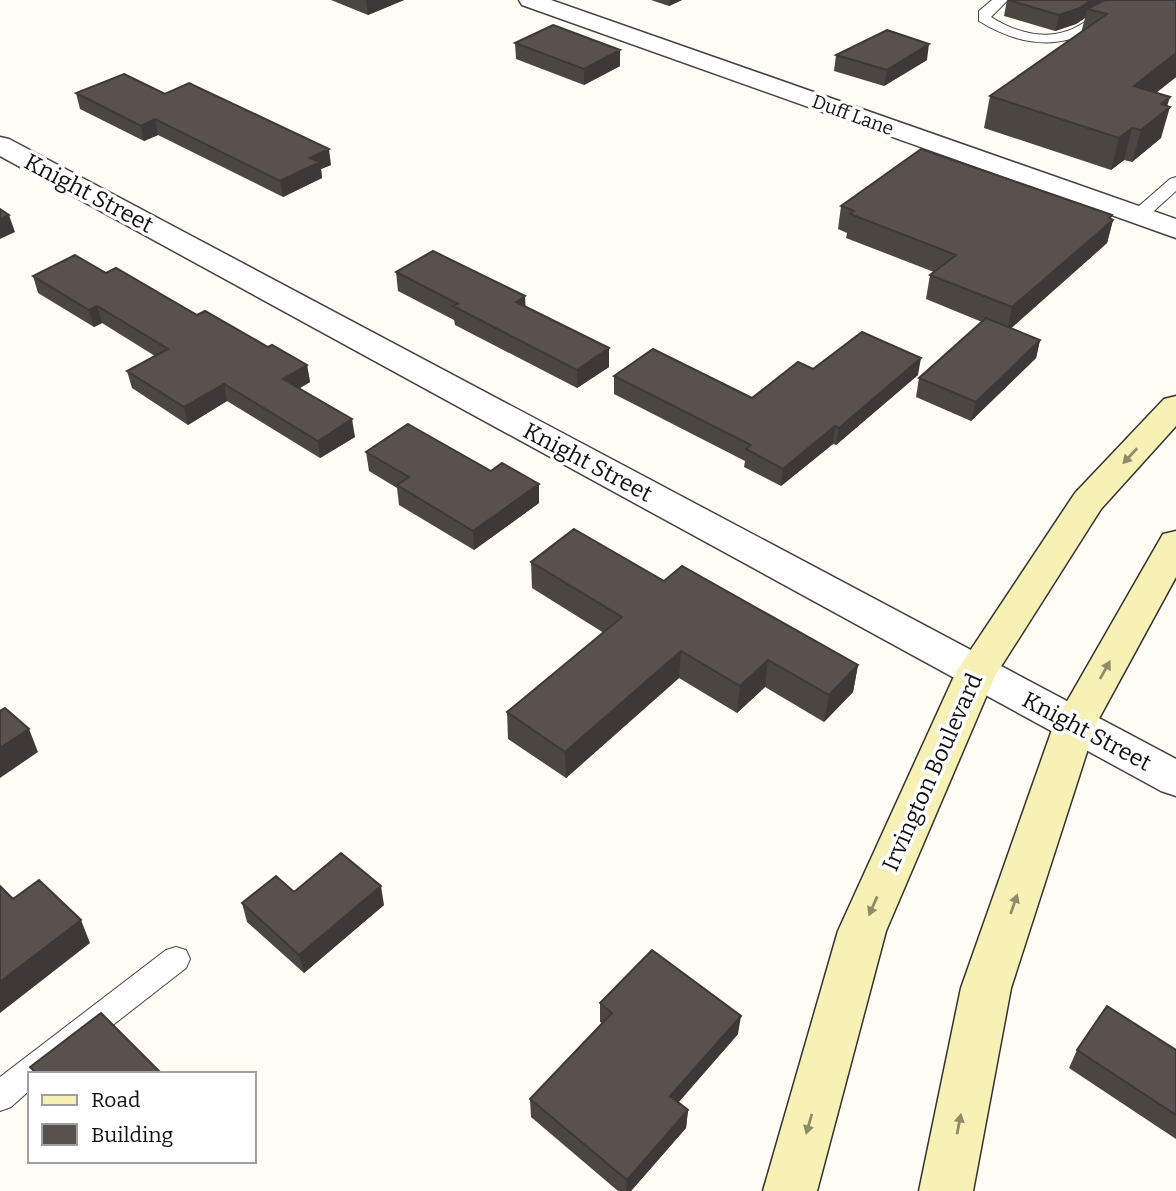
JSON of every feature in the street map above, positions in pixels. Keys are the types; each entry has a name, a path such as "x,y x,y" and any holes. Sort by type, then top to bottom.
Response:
{"main road":[{"name":"Irvington Boulevard","path":"790,1191 862,931 975,671 1088,501 1176,406"},
{"path":"946,1191 986,988 1075,724 1176,542"}],"street":[{"name":"Duff Lane","path":"530,0 1176,229"},
{"name":"Knight Street","path":"0,145 1176,779"}],"lane":[{"path":"1001,0 986,11 984,18 1014,33 1051,39 1078,33 1121,0"},
{"path":"1138,216 1176,182"},
{"path":"28,1072 176,959"},
{"path":"0,1097 28,1072"}],"building":[{"path":"1008,0 1091,0 1080,8 1059,15"},
{"path":"1105,0 1176,0 1176,53 1134,86 1170,97 1161,104 1170,107 1141,130 1132,128 1119,138 990,96 1107,14 1087,9"},
{"path":"553,25 620,50 584,69 515,43"},
{"path":"887,30 929,44 887,70 836,55"},
{"path":"124,74 165,94 189,83 329,149 310,158 320,162 280,181 155,119 141,126 76,93"},
{"path":"921,149 1112,215 1109,218 1113,220 1012,307 930,275 956,255 850,214 854,211 841,206"},
{"path":"0,209 9,215 0,219"},
{"path":"433,251 525,296 516,302 609,348 577,370 453,306 458,304 396,272"},
{"path":"75,255 106,273 116,268 197,315 205,311 268,347 272,345 307,365 283,379 352,419 318,441 224,384 184,407 127,371 168,349 97,306 89,310 33,276"},
{"path":"986,318 1040,340 976,402 919,378"},
{"path":"862,332 921,358 839,428 835,426 783,469 746,449 751,445 614,376 653,349 752,398 798,362 813,369"},
{"path":"408,424 491,471 502,463 539,484 473,531 397,485 409,477 366,452"},
{"path":"574,529 664,581 682,566 858,665 829,695 768,660 740,686 681,651 565,752 507,712 622,617 531,562"},
{"path":"5,708 29,729 0,748 0,711"},
{"path":"341,853 381,886 299,955 242,903 276,876 294,892"},
{"path":"39,880 81,920 0,982 0,886 13,899"},
{"path":"652,950 741,1016 670,1096 688,1110 627,1180 530,1099 612,1013 600,1003"},
{"path":"1107,1006 1176,1050 1176,1115 1077,1050"},
{"path":"101,1013 160,1072 35,1072 30,1067"}]}
